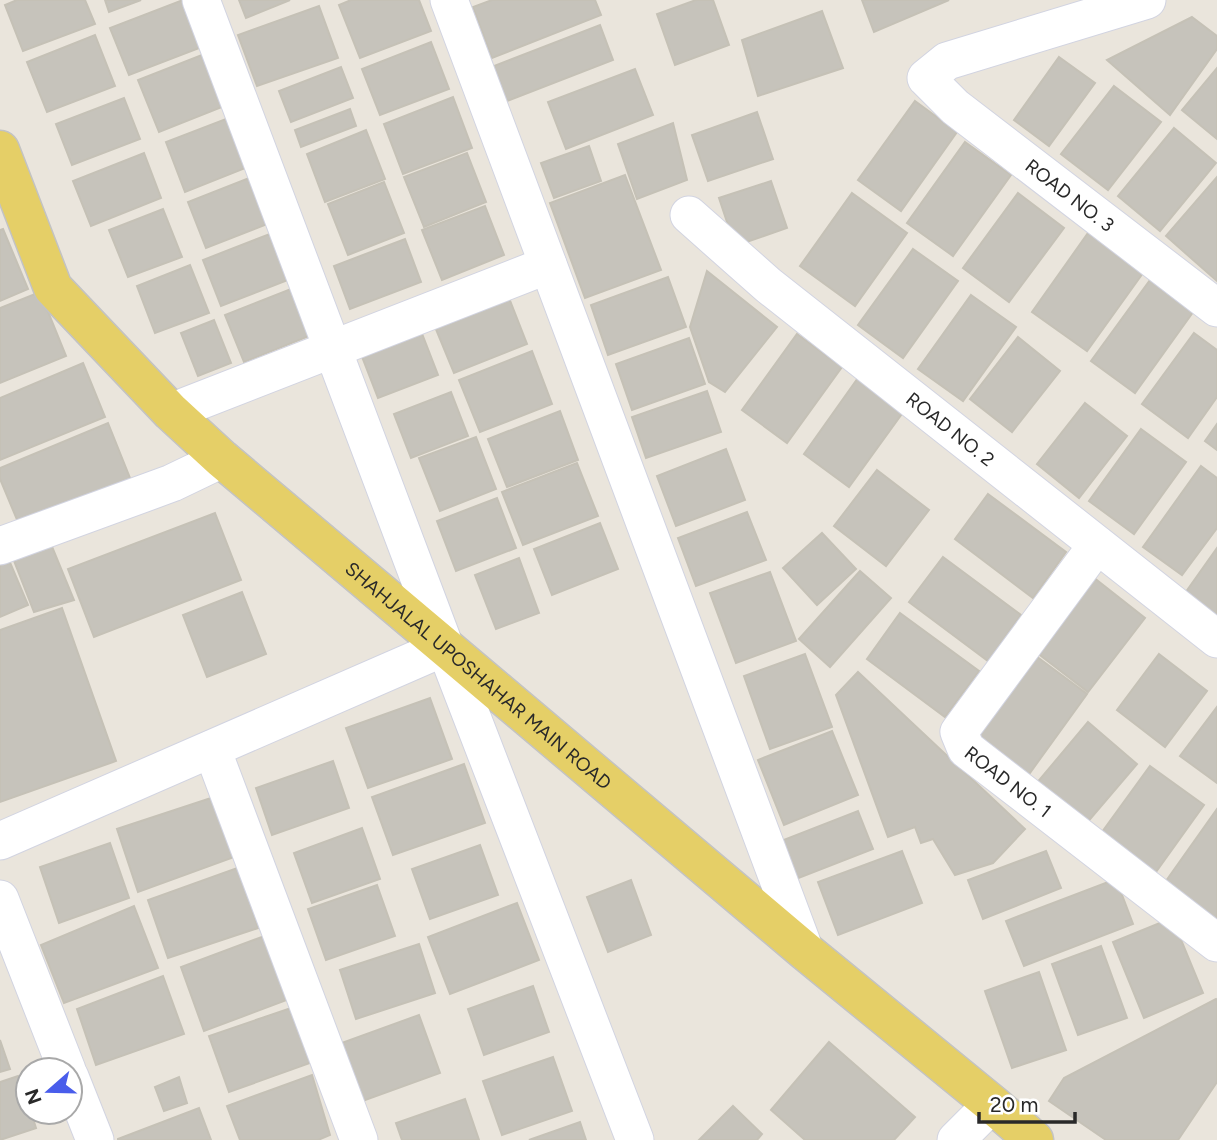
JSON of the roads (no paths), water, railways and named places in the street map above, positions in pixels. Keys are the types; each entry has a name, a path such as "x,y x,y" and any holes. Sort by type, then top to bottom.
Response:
{"main road":[{"name":"SHAHJALAL UPOSHAHAR MAIN ROAD","path":"0,150 53,288 171,412 222,459 445,648 1034,1140"}],"street":[{"path":"201,0 445,648 635,1140"},
{"path":"449,0 805,951"},
{"name":"ROAD NO. 3","path":"1147,0 947,61 926,78 955,107 1217,309"},
{"name":"ROAD NO. 2","path":"689,215 768,285 1217,639"},
{"path":"171,412 548,265"},
{"path":"0,546 172,483 222,459"},
{"name":"ROAD NO. 1","path":"1097,545 959,732 966,749 1217,943"},
{"path":"0,841 445,648"},
{"path":"212,749 359,1140"},
{"path":"0,900 61,1056"},
{"path":"956,1140 992,1104"},
{"path":"84,1112 95,1140"}]}
